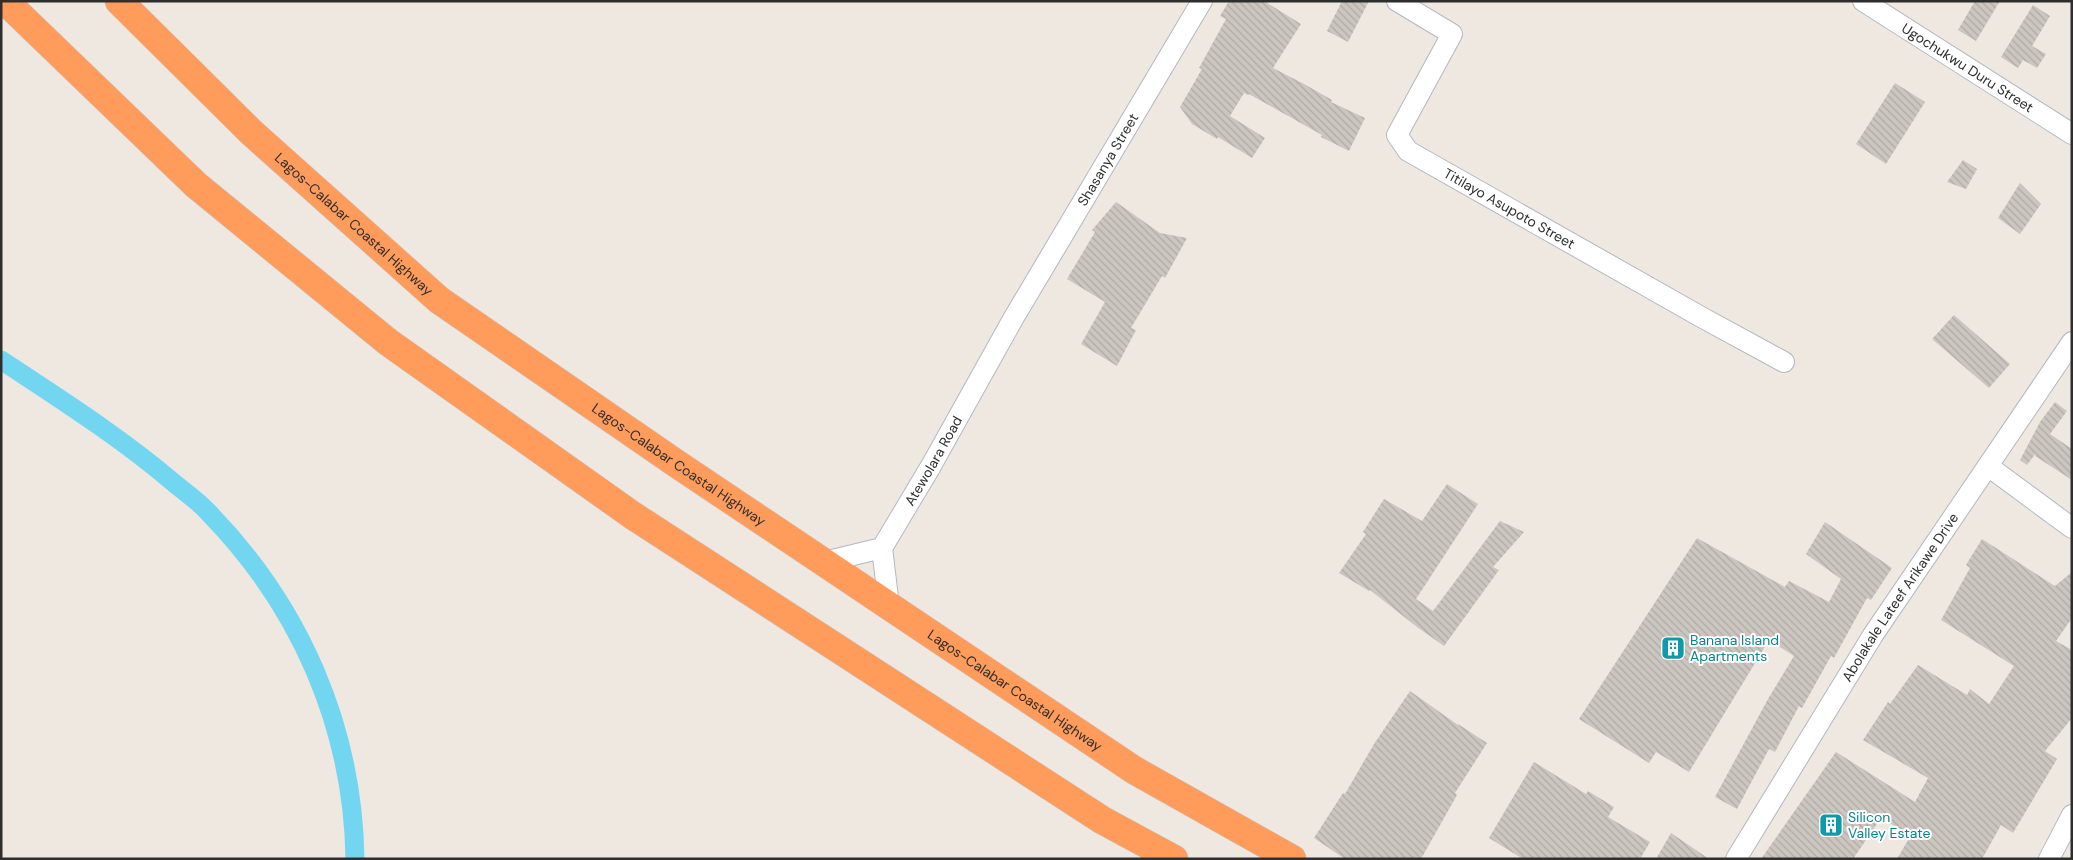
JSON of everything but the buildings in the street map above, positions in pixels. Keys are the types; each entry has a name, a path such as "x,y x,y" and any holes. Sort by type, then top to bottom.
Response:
{"highway":[{"path":"5,1 196,185 388,342 632,515 1102,820 1174,859"},
{"name":"Lagos-Calabar Coastal Highway","path":"119,1 251,132 439,300 1134,770 1292,859"}],"street":[{"name":"Shasanya Street","path":"1013,318 1202,1"},
{"name":"Titilayo Asupoto Street","path":"1397,1 1452,34 1397,134 1408,151 1784,362"},
{"name":"Ugochukwu Duru Street","path":"1863,1 2072,134"},
{"name":"Atewolara Road","path":"882,548 931,466 1013,318"},
{"name":"Abolakale Lateef Arikawe Drive","path":"1736,859 1872,635 2072,342"},
{"path":"1988,466 2072,528"},
{"path":"824,562 882,548 889,606"},
{"path":"2049,859 2072,815"}],"waterway":[{"path":"1,360 111,434 196,500 241,548 270,587 294,628 315,671 332,716 344,762 352,810 355,859"}],"place":[{"name":"Banana Island Apartments","path":"1673,648"},
{"name":"Silicon Valley Estate","path":"1831,825"}]}
